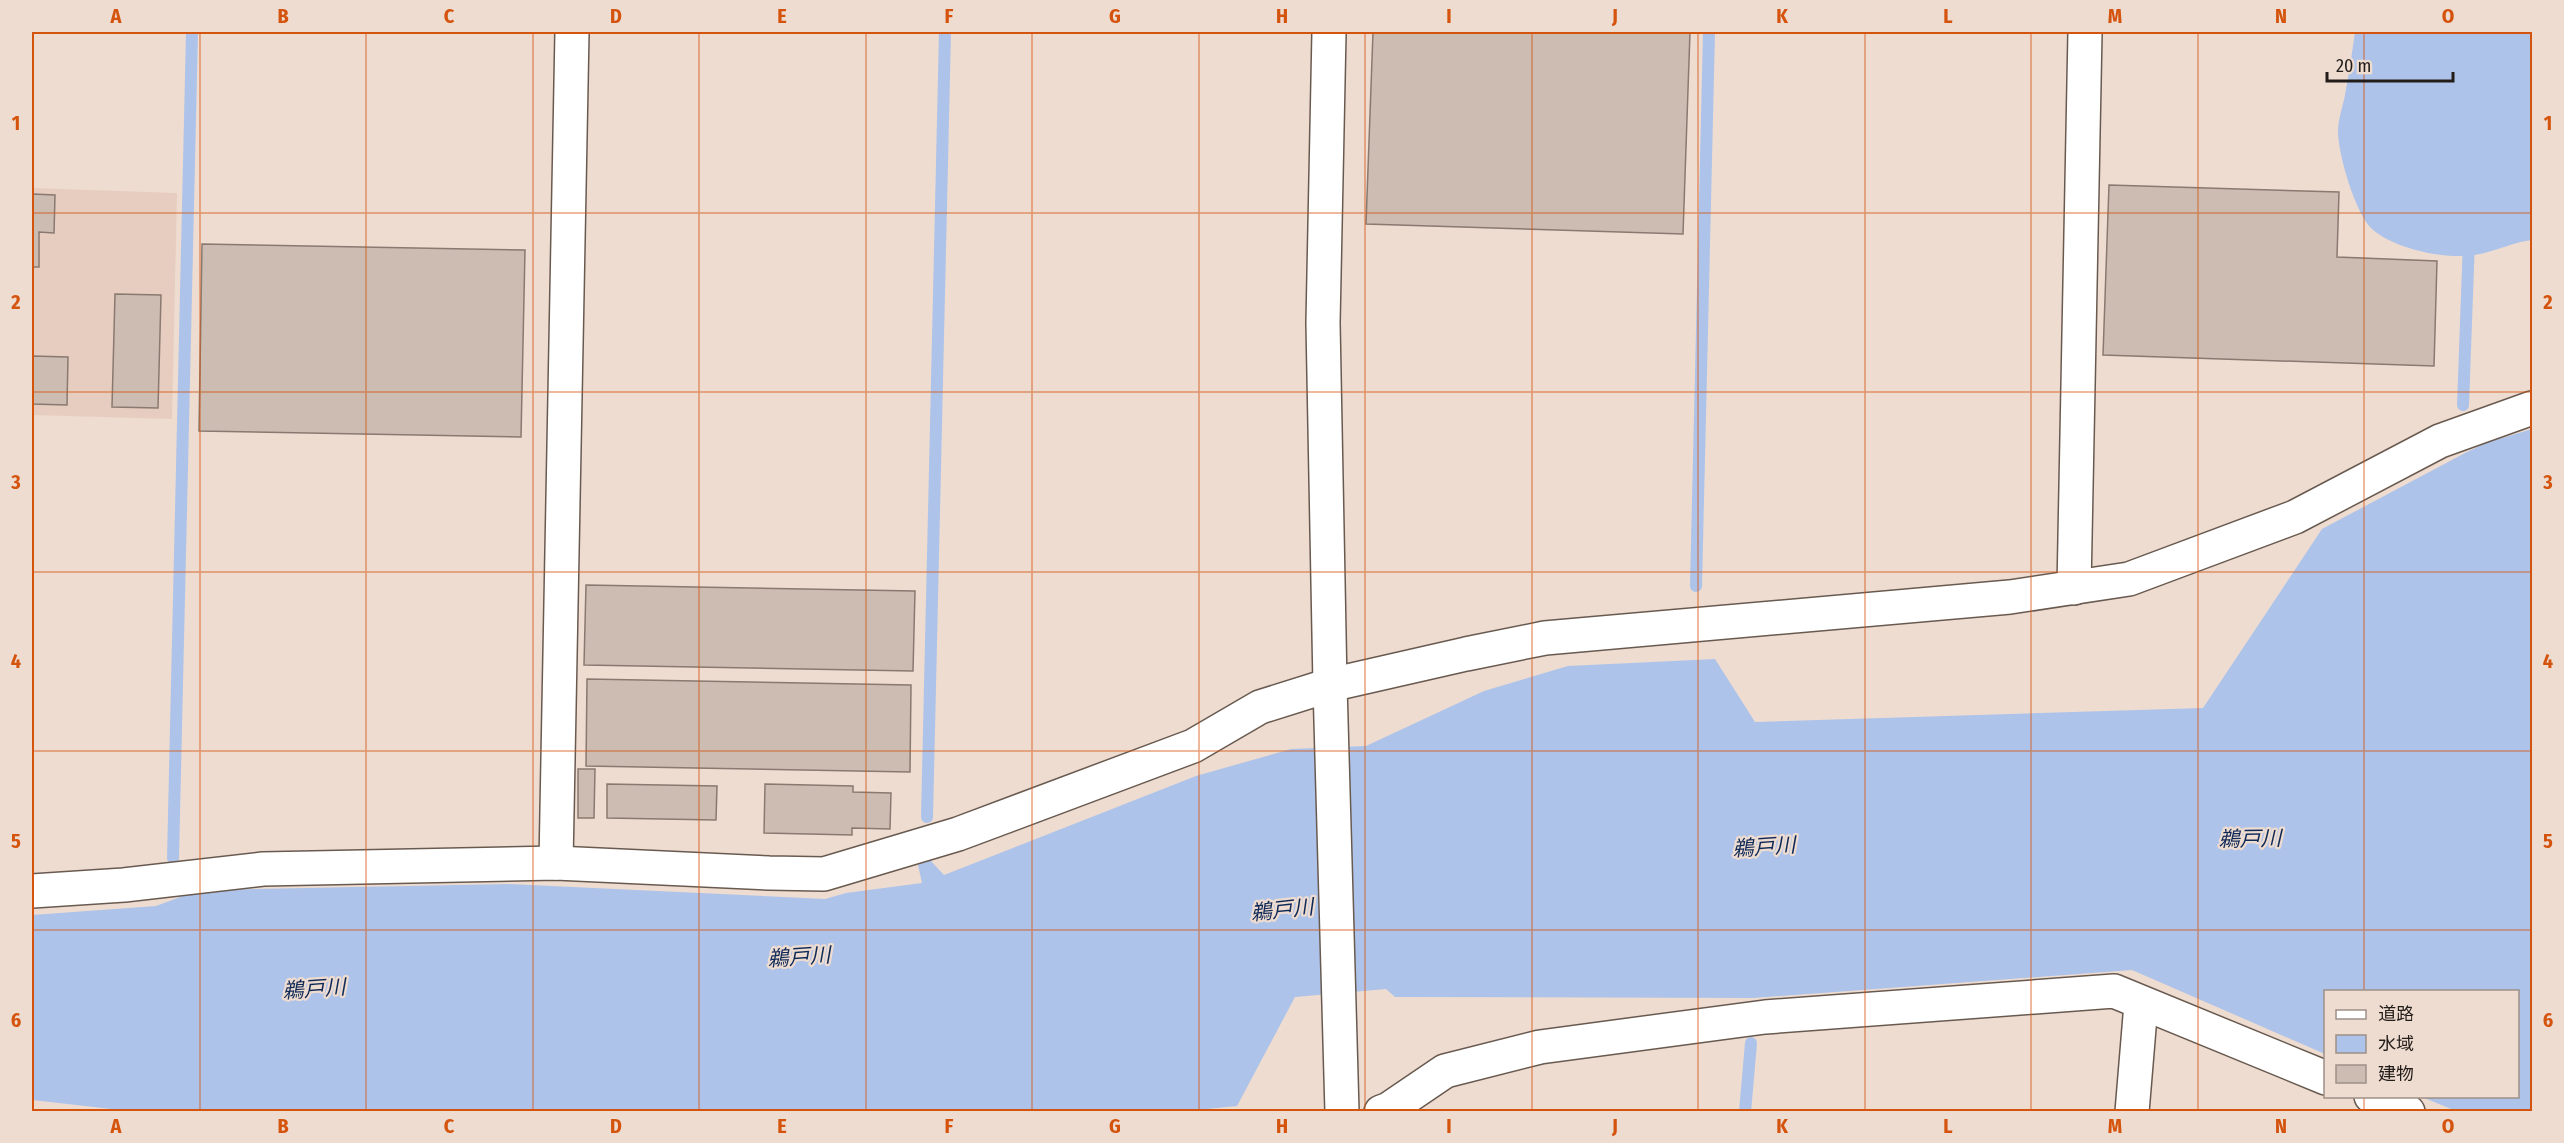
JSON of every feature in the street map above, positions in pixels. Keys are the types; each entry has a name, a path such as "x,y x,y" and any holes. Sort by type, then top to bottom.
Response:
{"street":[{"path":"556,863 572,32"},
{"path":"1329,32 1323,323 1331,731 1342,1112"},
{"path":"2074,588 2085,32"},
{"path":"32,891 124,885 263,869 556,863 824,874 958,834 1170,755 1193,746 1260,707 1330,685 1545,638 2010,597 2129,579 2295,517 2440,441 2532,408"},
{"path":"1382,1112 1445,1071 1540,1047 1765,1017 2114,991 2324,1078"},
{"path":"2132,1112 2141,1004"},
{"path":"2376,1098 2408,1112"}],"shaded area":[{"path":"32,188 177,193 172,419 32,415"}],"water":[{"path":"2355,32 2532,32 2532,240 2480,254 2451,256 2427,253 2402,246 2372,229 2354,197 2344,168 2338,131"},
{"name":"鵜戸川","path":"2532,429 2532,1111 2456,1111 2424,1098 2519,1098 2519,990 2324,990 2324,1054 2132,970 1753,998 1395,997 1386,989 1295,997 1237,1106 1187,1111 138,1112 32,1100 32,915 156,906 199,890 509,884 825,899 846,893 922,883 918,865 930,860 944,875 1196,776 1291,749 1366,746 1484,691 1568,666 1715,659 1755,722 2203,708 2322,529 2486,443"}],"building":[{"path":"1373,32 1690,32 1683,234 1366,224"},
{"path":"2109,185 2339,192 2337,257 2437,261 2434,366 2103,355"},
{"path":"32,194 55,195 54,233 39,232 39,267 32,267"},
{"path":"202,244 525,250 521,437 199,431"},
{"path":"115,294 161,295 158,408 112,407"},
{"path":"32,356 68,357 67,405 32,404"},
{"path":"586,585 915,591 913,671 584,665"},
{"path":"587,679 911,685 910,772 586,766"},
{"path":"578,769 595,769 594,818 578,818"},
{"path":"607,784 717,786 716,820 607,818"},
{"path":"765,784 853,786 853,792 891,793 890,829 852,828 852,835 764,833"}],"waterway":[{"path":"173,858 192,32"},
{"path":"927,817 945,32"},
{"path":"1696,586 1709,32"},
{"path":"2463,405 2469,240"},
{"path":"1745,1112 1751,1043"}]}
